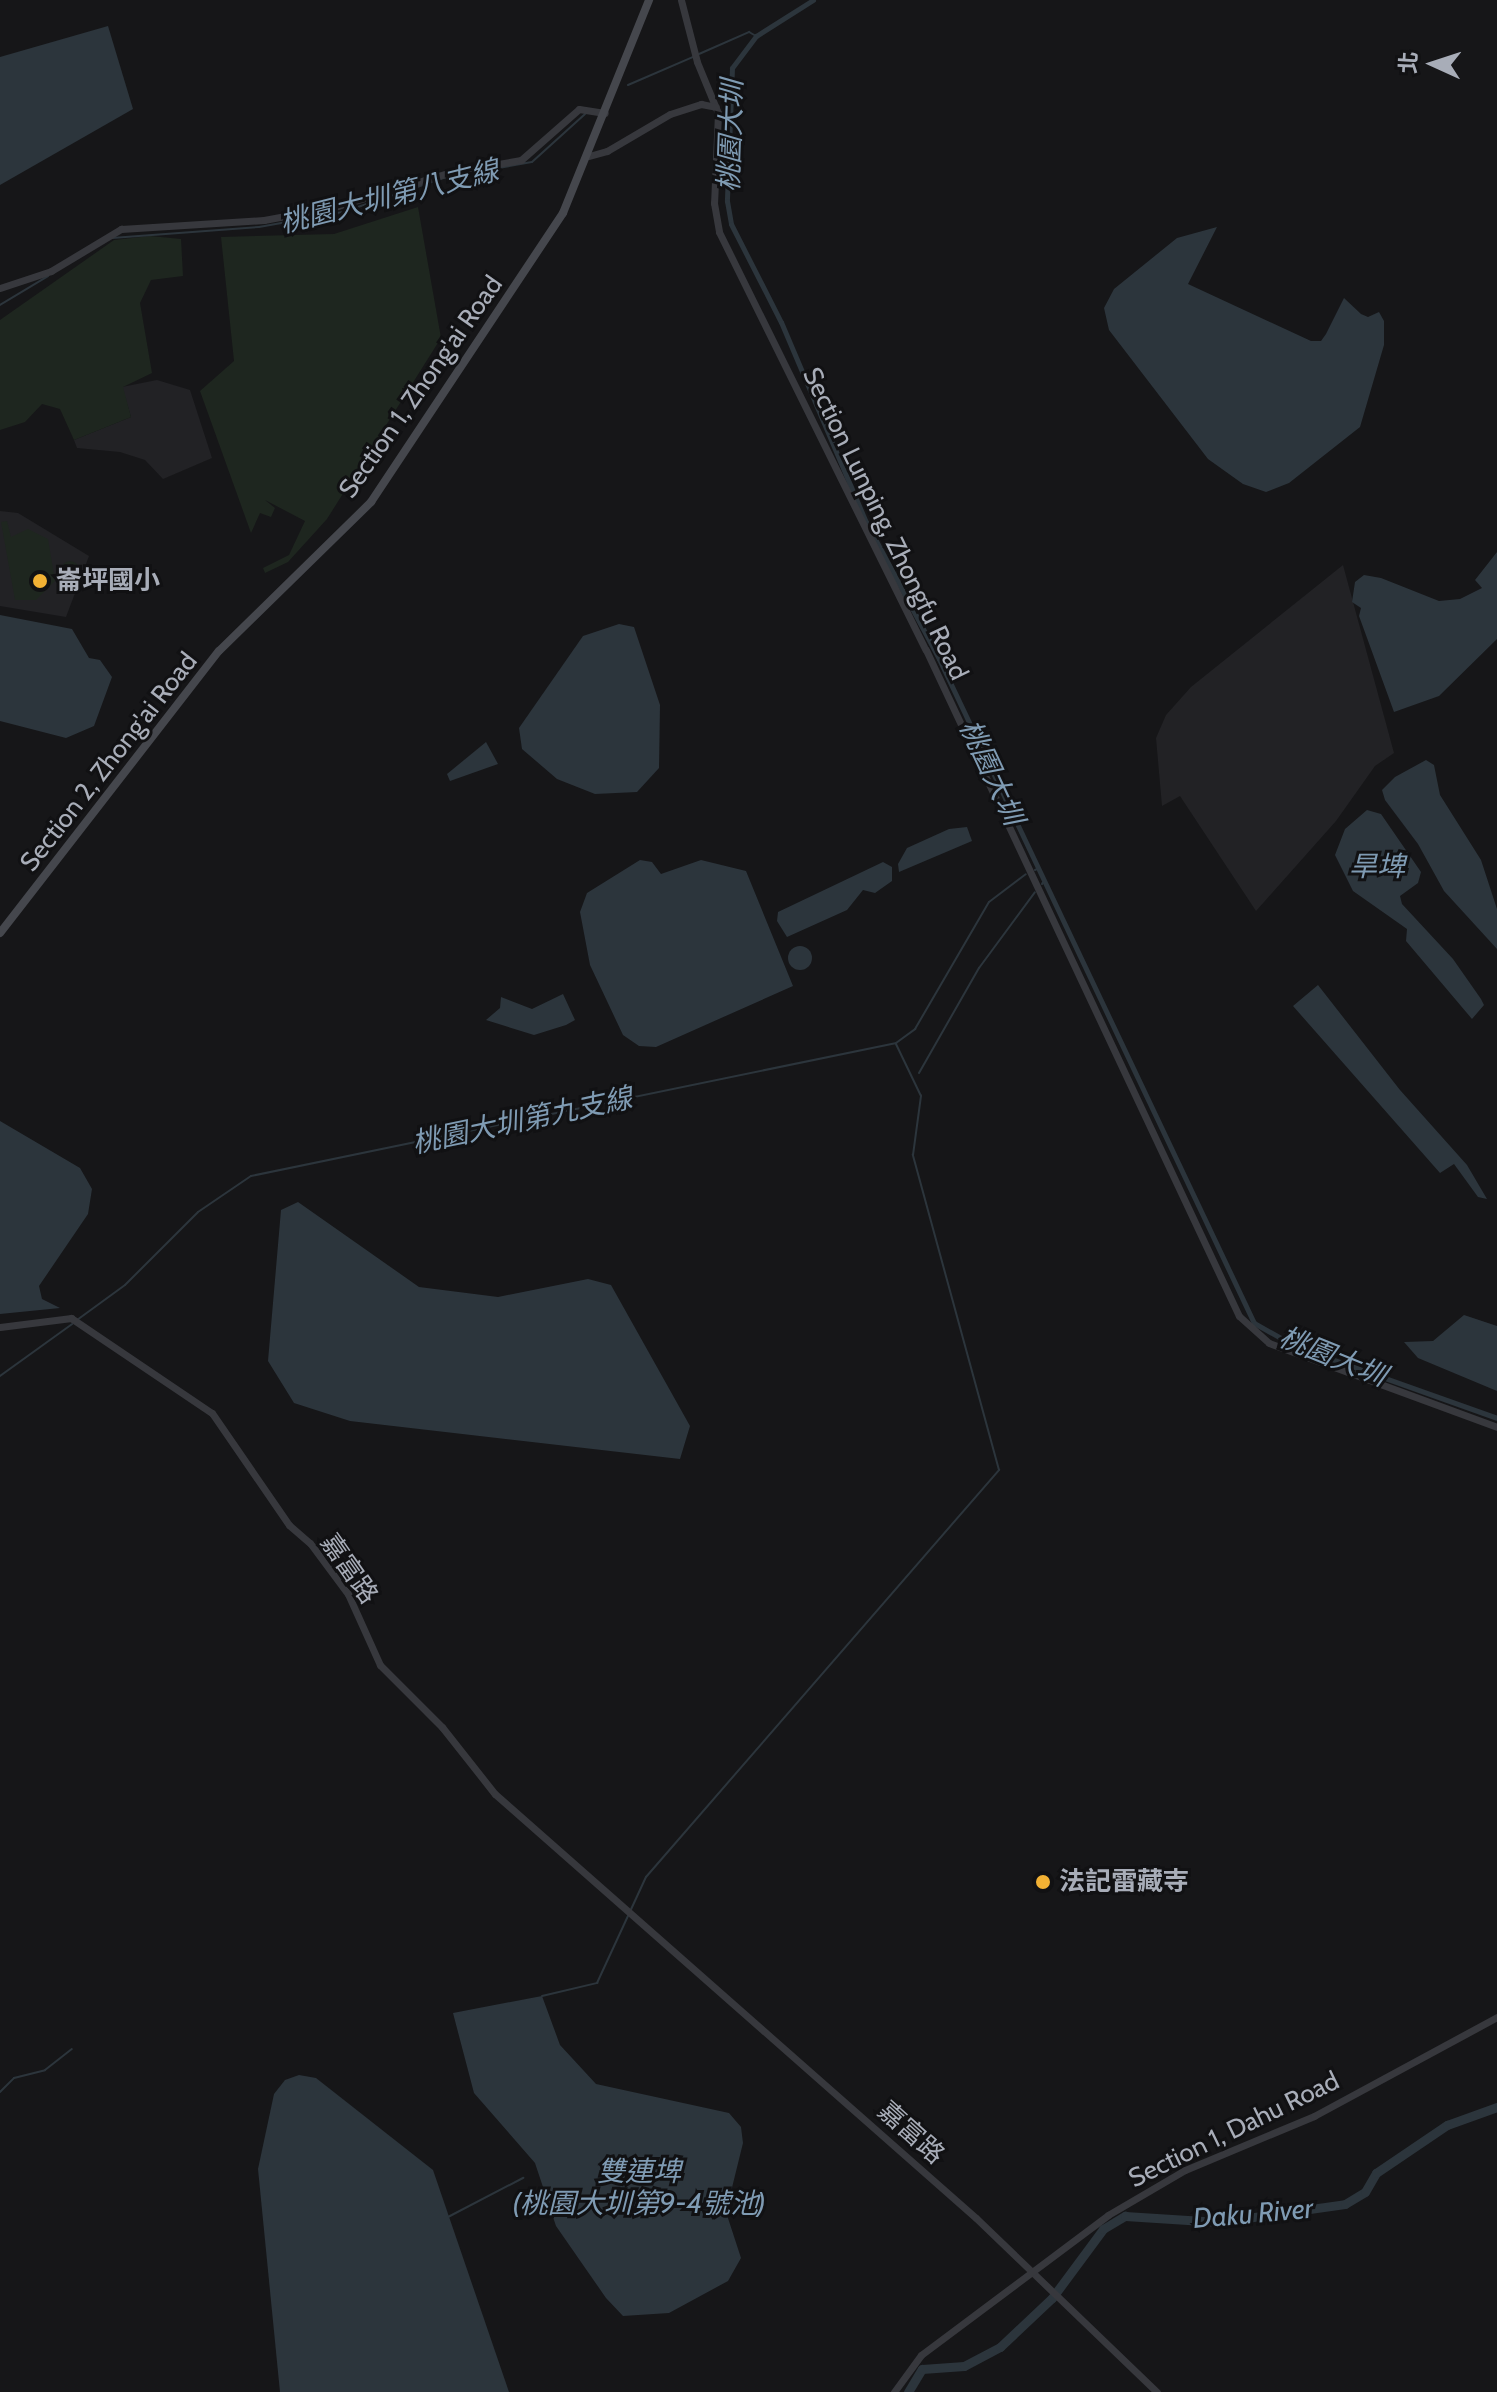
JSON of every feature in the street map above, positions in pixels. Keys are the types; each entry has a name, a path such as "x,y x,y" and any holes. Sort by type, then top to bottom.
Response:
{"main road":[{"name":"Section 1, Zhong'ai Road","path":"219,651 371,502 557,223 589,156 649,0"},
{"name":"Section 2, Zhong'ai Road","path":"0,933 219,651"}],"street":[{"path":"681,0 695,54 716,107"},
{"path":"589,156 607,151 670,114 701,104 716,107"},
{"name":"Section Lunping, Zhongfu Road","path":"716,107 714,203 719,232 926,650 1249,1330 1269,1343 1497,1427"},
{"path":"0,288 51,271 121,229 264,220 338,206 451,172 521,160 579,109 605,113"},
{"name":"嘉富路","path":"0,1327 71,1318 212,1413 289,1525 310,1543 348,1594 380,1665 442,1727 495,1794 976,2218 1031,2276 1157,2392"},
{"name":"Section 1, Dahu Road","path":"894,2392 921,2355 1031,2276 1108,2215 1185,2170 1314,2116 1497,2017"}],"shaded area":[{"path":"418,207 441,338 327,519 288,562 265,573 263,568 289,555 305,521 265,500 275,508 271,517 260,513 251,533 200,391 234,361 221,237 334,234"},
{"path":"150,236 181,239 183,276 151,280 140,303 152,373 123,387 131,417 74,440 60,409 42,404 25,422 0,430 0,320 114,240"},
{"path":"157,380 190,390 212,458 163,479 145,460 120,452 77,448 74,440 131,417 122,387"},
{"name":"崙坪國小","path":"0,511 18,513 89,556 66,617 0,606"},
{"path":"7,521 11,537 28,529 48,539 55,581 36,600 15,600 1,522"},
{"path":"70,561 79,570 70,579 61,570"},
{"path":"1343,565 1394,753 1375,766 1336,821 1256,911 1180,796 1162,806 1156,738 1166,715 1191,687"}],"water":[{"path":"108,26 133,109 0,185 0,57"},
{"path":"1217,227 1188,284 1311,341 1321,341 1344,298 1361,314 1368,317 1379,312 1384,321 1384,345 1360,427 1289,483 1266,492 1243,484 1208,459 1109,330 1104,308 1114,289 1177,238"},
{"path":"1497,552 1497,639 1439,696 1394,712 1359,616 1361,608 1352,602 1355,582 1364,575 1381,578 1439,601 1460,599 1482,588 1475,580"},
{"path":"0,615 72,629 89,658 100,660 112,677 94,726 66,738 0,721"},
{"path":"619,624 634,627 660,705 659,768 637,792 595,794 557,779 522,749 519,728 583,636"},
{"path":"486,742 498,764 450,781 447,774"},
{"path":"1426,760 1434,765 1440,795 1481,860 1497,909 1497,949 1444,891 1418,844 1385,800 1382,790 1395,777"},
{"name":"旱埤","path":"1367,810 1381,814 1421,872 1418,883 1400,896 1402,904 1453,959 1481,999 1484,1005 1472,1019 1406,941 1407,929 1353,891 1335,855 1345,829"},
{"path":"967,827 972,841 899,872 898,864 907,848 949,829"},
{"path":"640,860 652,862 661,874 701,860 746,871 793,986 656,1047 639,1046 623,1035 590,965 580,912 587,893"},
{"path":"883,862 892,867 892,881 875,893 863,890 847,910 787,937 777,921 778,912"},
{"path":"800,946 808,950 812,958 808,966 800,970 792,966 788,958 792,950"},
{"path":"1318,985 1400,1090 1467,1165 1487,1199 1478,1197 1454,1164 1440,1173 1293,1006"},
{"path":"563,994 575,1020 566,1025 534,1035 486,1020 500,1008 501,997 532,1009"},
{"path":"0,1121 80,1168 92,1189 88,1214 39,1286 42,1299 60,1308 0,1314"},
{"path":"298,1202 419,1287 498,1297 588,1279 611,1285 690,1426 680,1459 350,1421 294,1403 268,1361 281,1210"},
{"path":"1464,1315 1497,1326 1497,1391 1418,1358 1404,1342 1433,1341"},
{"name":"雙連埤 (桃園大圳第9-4號池)","path":"542,1996 560,2045 596,2084 729,2113 741,2127 743,2143 726,2212 741,2258 728,2281 669,2313 623,2316 606,2298 556,2226 535,2163 474,2093 453,2013"},
{"path":"299,2075 316,2078 433,2170 509,2392 280,2392 258,2169 274,2094 285,2080"}],"waterway":[{"name":"桃園大圳","path":"813,0 756,36 732,68 727,201 731,224 781,322 866,522 939,659 1254,1323 1295,1346 1497,1418"},
{"name":"桃園大圳第八支線","path":"699,54 749,32 756,36"},
{"name":"桃園大圳第八支線","path":"628,85 693,57"},
{"name":"桃園大圳第八支線","path":"112,238 259,227 343,212 447,177 532,162 585,114"},
{"name":"桃園大圳第八支線","path":"0,305 48,276"},
{"name":"桃園大圳第九支線","path":"77,1320 125,1285 198,1212 251,1176 896,1043 915,1029 989,902 1026,874"},
{"path":"919,1073 979,968 1035,892"},
{"path":"542,1996 597,1983 646,1877 999,1470 913,1155 921,1096 896,1044"},
{"name":"桃園大圳第九支線","path":"0,1376 72,1324"},
{"path":"0,2092 14,2078 45,2070 72,2049"},
{"name":"Daku River","path":"908,2392 922,2369 964,2366 1000,2347 1052,2298 1103,2229 1125,2216 1219,2222 1345,2204 1365,2192 1376,2173 1447,2125 1497,2107"},
{"path":"448,2217 523,2178"}],"place":[{"name":"崙坪國小","path":"40,581"},
{"name":"法記雷藏寺","path":"1043,1882"}]}
